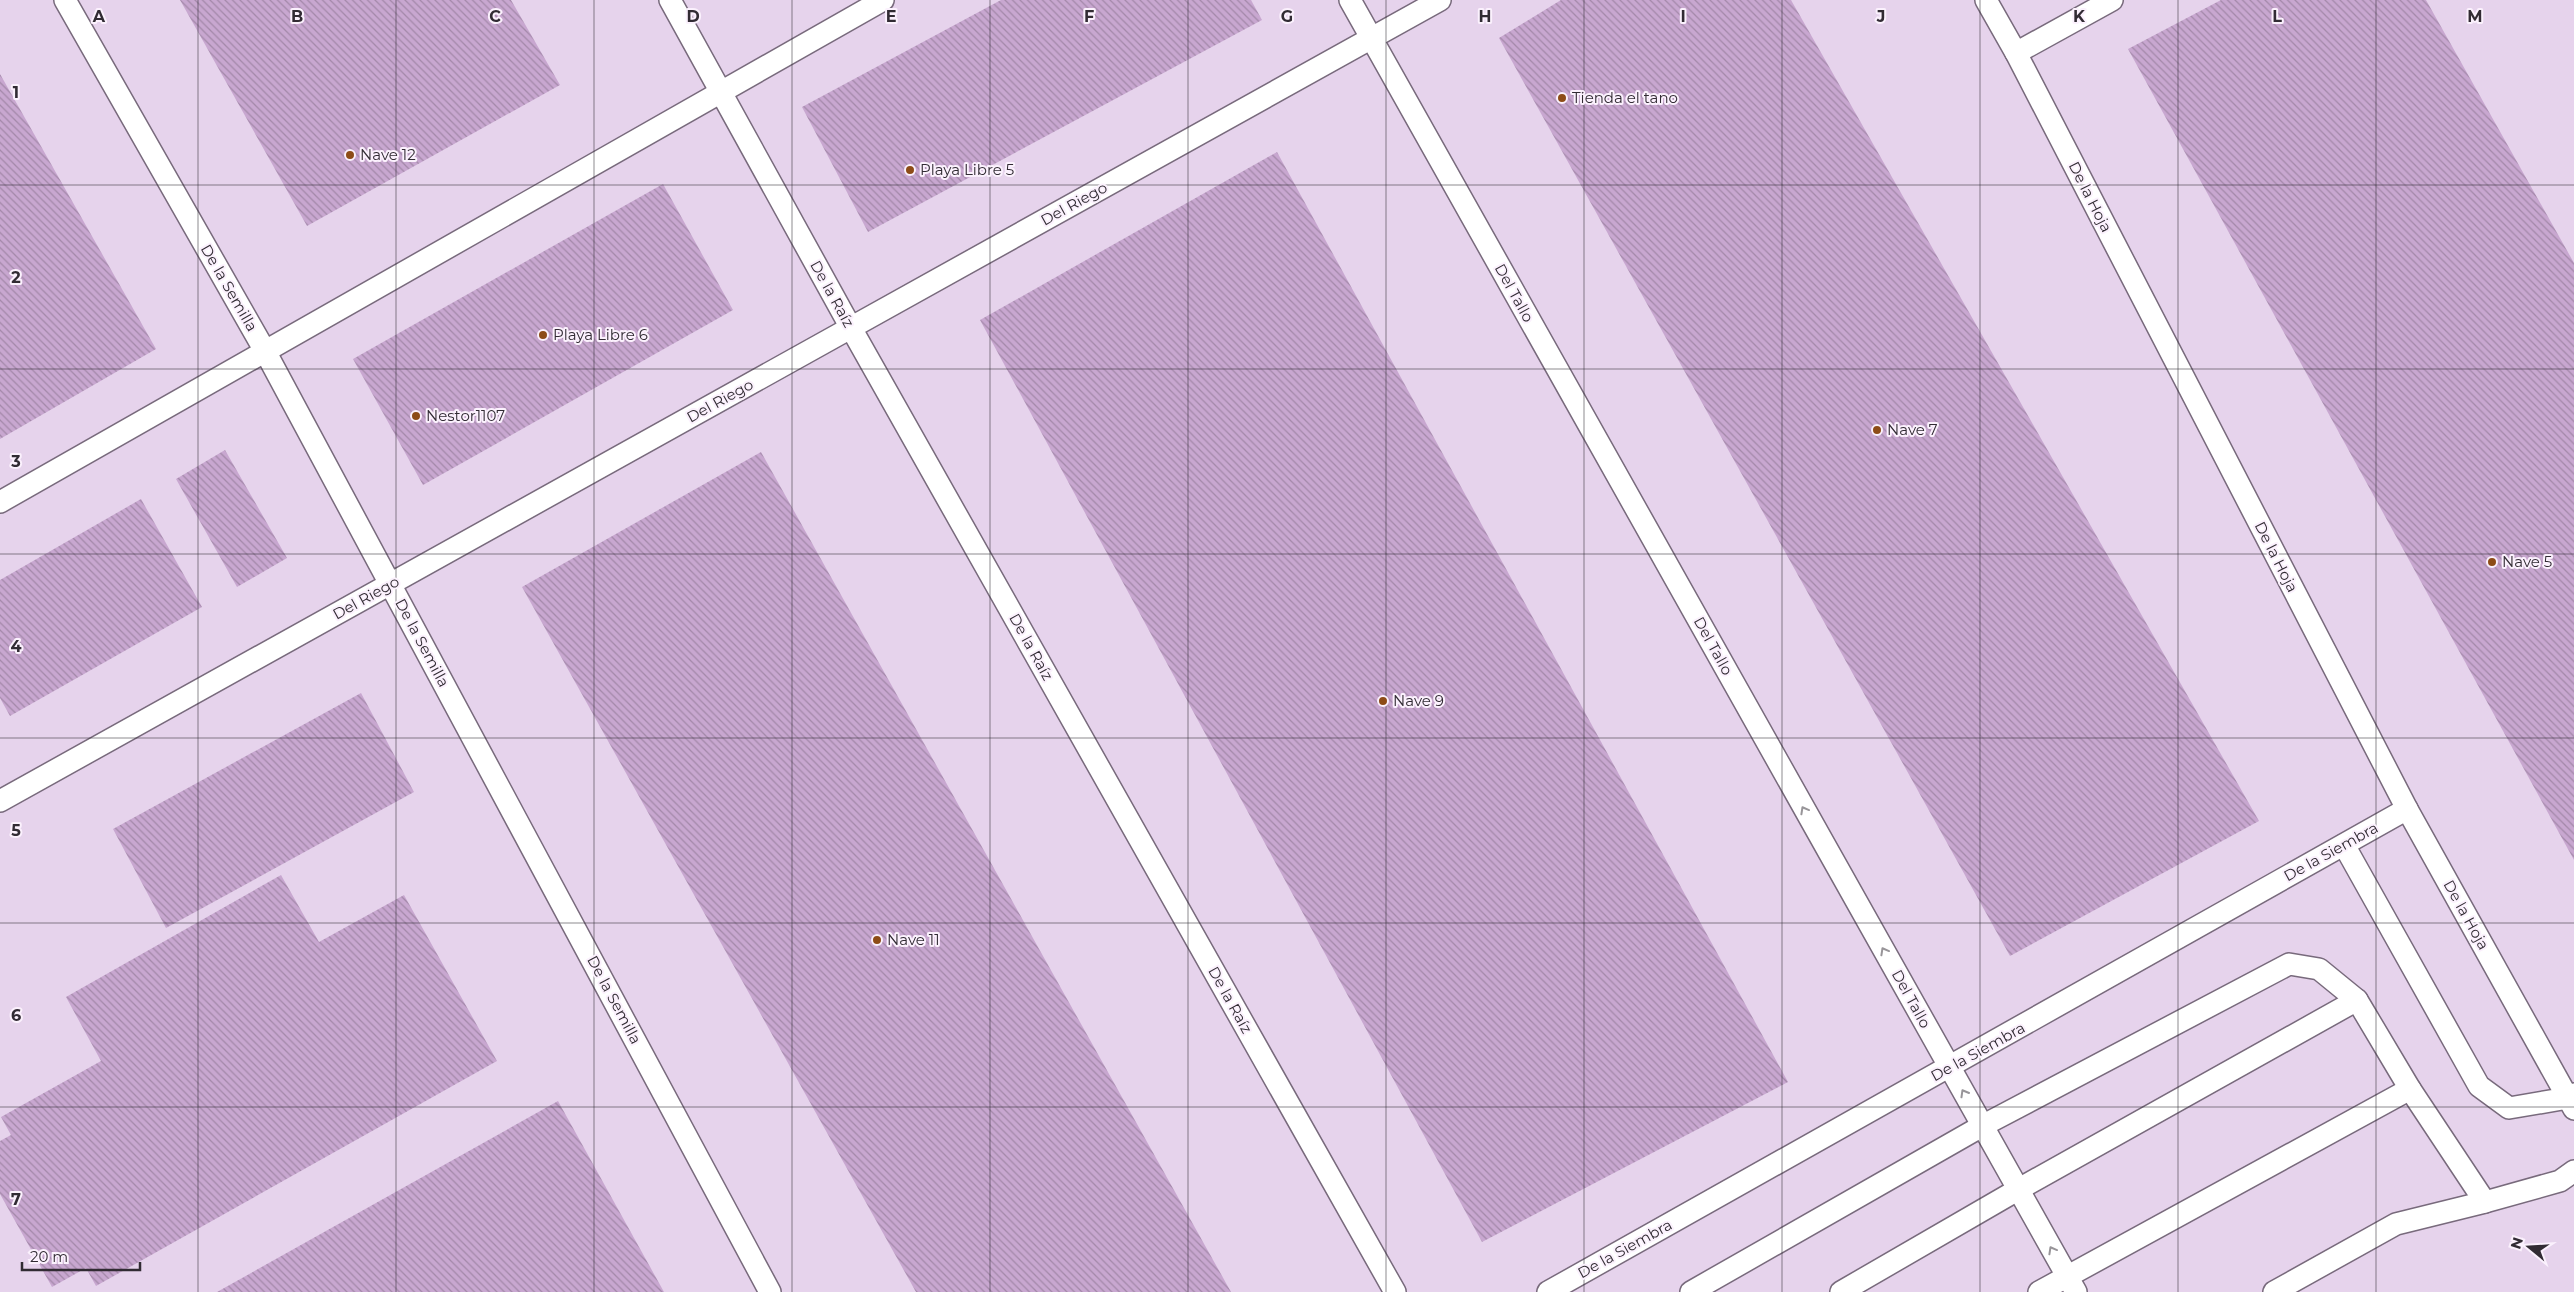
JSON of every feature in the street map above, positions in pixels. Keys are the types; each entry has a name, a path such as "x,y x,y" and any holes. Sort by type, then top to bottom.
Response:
{"lane":[{"name":"De la Semilla","path":"65,0 265,351 770,1292"},
{"name":"De la Raíz","path":"670,0 722,90 851,328 1395,1292"},
{"path":"0,502 883,0"},
{"name":"Del Tallo","path":"1350,0 2072,1284"},
{"name":"Del Riego","path":"0,801 1440,0"},
{"name":"De la Hoja","path":"1986,0 2016,53 2407,809 2572,1100"},
{"path":"2016,53 2112,0"},
{"name":"De la Siembra","path":"1548,1292 2407,809"},
{"path":"2344,845 2479,1086 2509,1108 2572,1100"},
{"path":"1691,1292 1982,1126 2289,964 2320,969 2357,1000 2410,1090 2485,1202"},
{"path":"1841,1292 2357,1000"},
{"path":"2039,1292 2072,1284 2410,1090"},
{"path":"2274,1292 2396,1224 2560,1181 2574,1171"}],"shaded area":[{"path":"0,0 2574,0 2574,1292 0,1292"}],"building":[{"name":"Nave 12","path":"180,0 511,0 560,85 307,226"},
{"name":"Playa Libre 5","path":"1001,0 1251,0 1262,20 868,232 802,107"},
{"name":"Nave 7","path":"1561,0 1791,0 2259,821 2010,956 1499,38"},
{"name":"Nave 5","path":"2221,0 2426,0 2574,263 2574,860 2128,49"},
{"path":"0,74 156,349 0,439"},
{"name":"Nave 9","path":"1277,152 1788,1082 1482,1242 980,320"},
{"name":"Playa Libre 6","path":"663,184 733,310 423,485 353,359"},
{"path":"225,450 287,558 237,587 176,479"},
{"name":"Nave 11","path":"761,452 1231,1292 916,1292 522,587"},
{"path":"141,499 202,607 10,716 0,698 0,580"},
{"path":"361,693 414,792 166,928 113,829"},
{"path":"281,875 319,942 404,895 497,1061 96,1286 86,1268 52,1287 0,1194 0,1141 11,1135 1,1117 101,1061 66,997"},
{"path":"558,1101 664,1292 217,1292"}],"place":[{"name":"Tienda el tano","path":"1562,98"},
{"name":"Nave 12","path":"350,155"},
{"name":"Playa Libre 5","path":"910,170"},
{"name":"Playa Libre 6","path":"543,335"},
{"name":"Nestor1107","path":"416,416"},
{"name":"Nave 7","path":"1877,430"},
{"name":"Nave 5","path":"2492,562"},
{"name":"Nave 9","path":"1383,701"},
{"name":"Nave 11","path":"877,940"}]}
